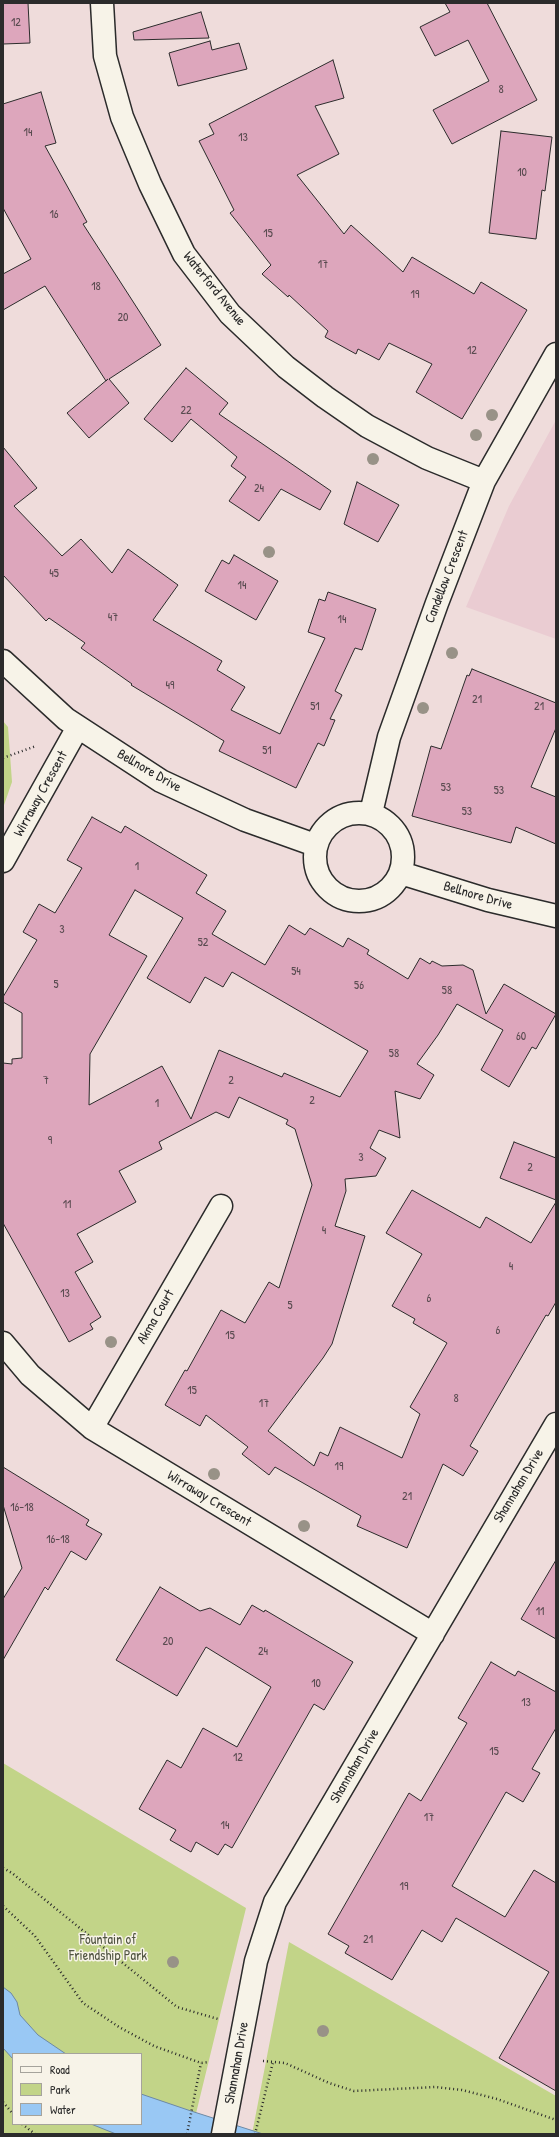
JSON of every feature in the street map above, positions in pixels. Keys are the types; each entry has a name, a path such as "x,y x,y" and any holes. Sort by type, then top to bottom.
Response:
{"street":[{"name":"Waterford Avenue","path":"102,3 104,56 122,117 150,184 184,254 230,314 286,367 325,397 367,426 427,458 484,481"},
{"name":"Candellow Crescent","path":"371,813 389,738 437,603 484,481 556,354"},
{"name":"Bellnore Drive","path":"3,661 72,723 161,781 245,820 315,845"},
{"name":"Wirraway Crescent","path":"3,861 72,723"},
{"path":"351,812 371,813 395,829 404,856 401,873 392,888 368,901 348,900 326,888 314,864 315,845 328,824 351,812"},
{"name":"Bellnore Drive","path":"401,873 488,900 556,916"},
{"name":"Akma Court","path":"92,1428 221,1206"},
{"name":"Wirraway Crescent","path":"3,1343 30,1375 92,1428 432,1634"},
{"name":"Shannahan Drive","path":"223,2134 256,1961 275,1902 556,1424"}],"path":[{"path":"3,758 36,745 72,723"},
{"path":"3,1868 12,1873 177,2007 222,2021 244,2022"},
{"path":"3,1906 35,1936 83,2003 118,2027 154,2046 201,2063 285,2063 329,2083 354,2091 435,2087 462,2090 497,2099 556,2120"},
{"path":"255,2134 273,2062"},
{"path":"187,2134 201,2063"},
{"path":"3,2102 12,2113"},
{"path":"23,2125 35,2134"}],"shaded area":[{"path":"556,420 556,639 466,607 509,506"}],"green space":[{"path":"3,721 8,727 12,782 3,808"},
{"name":"Fountain of Friendship Park","path":"3,1763 246,1908 191,2134 3,2134"},
{"path":"289,1942 556,2096 556,2134 252,2134"}],"water":[{"path":"3,1987 11,1993 17,2002 20,2015 38,2035 65,2053 12,2053 12,2058 3,2048"},
{"path":"142,2094 263,2134 116,2134 94,2125 142,2125"}],"building":[{"path":"3,3 28,3 30,43 3,44"},
{"path":"445,3 487,3 537,100 452,144 433,110 489,81 468,40 435,56 420,27 450,12"},
{"path":"201,12 209,38 134,40 133,32"},
{"path":"210,41 212,50 239,43 247,69 178,86 169,53"},
{"path":"333,60 344,98 315,106 339,154 297,175 344,234 351,225 403,272 412,257 474,294 481,282 527,310 462,419 416,392 432,364 389,343 379,360 358,349 356,354 325,337 328,331 289,295 288,297 262,274 271,265 230,213 234,210 199,141 214,134 209,124"},
{"path":"41,92 56,143 45,146 87,222 83,224 161,345 109,379 129,403 89,438 67,413 106,381 45,286 3,310 3,274 31,259 3,208 3,104"},
{"path":"501,131 552,137 545,191 542,190 536,239 489,233"},
{"path":"186,368 228,403 219,414 331,491 320,510 281,489 259,521 229,501 246,477 231,466 237,457 191,419 172,442 144,419"},
{"path":"3,447 37,488 14,506 62,556 81,539 112,573 128,549 178,585 153,620 222,661 217,670 245,687 231,710 280,734 325,638 308,632 319,599 325,601 328,592 376,609 362,650 355,648 335,691 342,695 330,719 335,720 324,746 318,743 296,788 219,751 224,741 131,685 132,684 81,648 85,643 49,618 46,621 3,575"},
{"path":"357,482 399,505 378,542 344,524"},
{"path":"234,555 278,581 256,620 205,591 222,560 229,564"},
{"path":"472,669 556,703 556,728 531,787 556,797 556,844 516,827 511,843 412,816 431,746 441,749 467,675 469,676"},
{"path":"92,817 121,833 125,826 207,875 196,893 226,911 212,934 265,965 289,925 305,935 310,928 343,947 348,938 369,950 367,954 408,979 420,958 430,964 432,961 442,966 463,965 473,970 486,1014 504,984 556,1014 536,1049 532,1047 509,1087 481,1070 503,1030 457,1004 438,1035 417,1064 434,1075 420,1099 395,1091 400,1138 379,1130 370,1148 386,1158 376,1176 345,1179 346,1191 335,1226 365,1236 332,1344 268,1431 314,1466 320,1452 328,1456 340,1427 402,1458 420,1414 410,1407 447,1343 413,1323 415,1319 392,1306 422,1254 386,1233 412,1190 480,1228 486,1217 531,1243 556,1202 556,1302 548,1316 546,1315 470,1446 478,1451 463,1476 443,1464 407,1548 357,1526 361,1516 275,1467 269,1475 242,1454 248,1447 206,1415 200,1426 165,1405 185,1370 187,1371 221,1310 245,1323 269,1282 279,1288 312,1185 295,1129 286,1124 288,1120 239,1097 229,1118 216,1112 159,1142 162,1149 119,1171 136,1202 77,1234 93,1262 75,1272 101,1317 90,1324 93,1329 69,1342 3,1223 3,1063 12,1064 12,1059 22,1058 22,1013 3,1002 3,997 37,940 23,932 39,904 55,913 82,868 67,860","holes":["135,890 183,918 147,978 190,1003 205,977 223,987 232,972 368,1051 340,1097 284,1073 282,1077 219,1050 191,1119 162,1066 89,1105 90,1054 147,956 109,935"]},
{"path":"514,1142 556,1158 556,1200 500,1178"},
{"path":"3,1467 89,1520 86,1525 102,1534 86,1560 71,1551 48,1590 45,1587 3,1660 3,1599 22,1568 3,1505"},
{"path":"556,1560 556,1639 521,1619"},
{"path":"160,1587 200,1611 210,1608 240,1625 252,1605 264,1612 265,1610 353,1662 324,1710 314,1704 232,1848 225,1844 218,1855 196,1842 191,1852 170,1840 176,1830 139,1809 167,1760 181,1768 203,1728 237,1747 271,1687 206,1647 177,1696 116,1660"},
{"path":"491,1662 515,1676 518,1671 556,1692 556,1728 532,1769 540,1773 523,1802 506,1792 452,1886 505,1917 534,1870 556,1883 556,2091 499,2058 549,1972 456,1918 442,1942 422,1930 392,1980 345,1953 349,1946 328,1934 409,1793 421,1801 467,1723 458,1718"}]}
